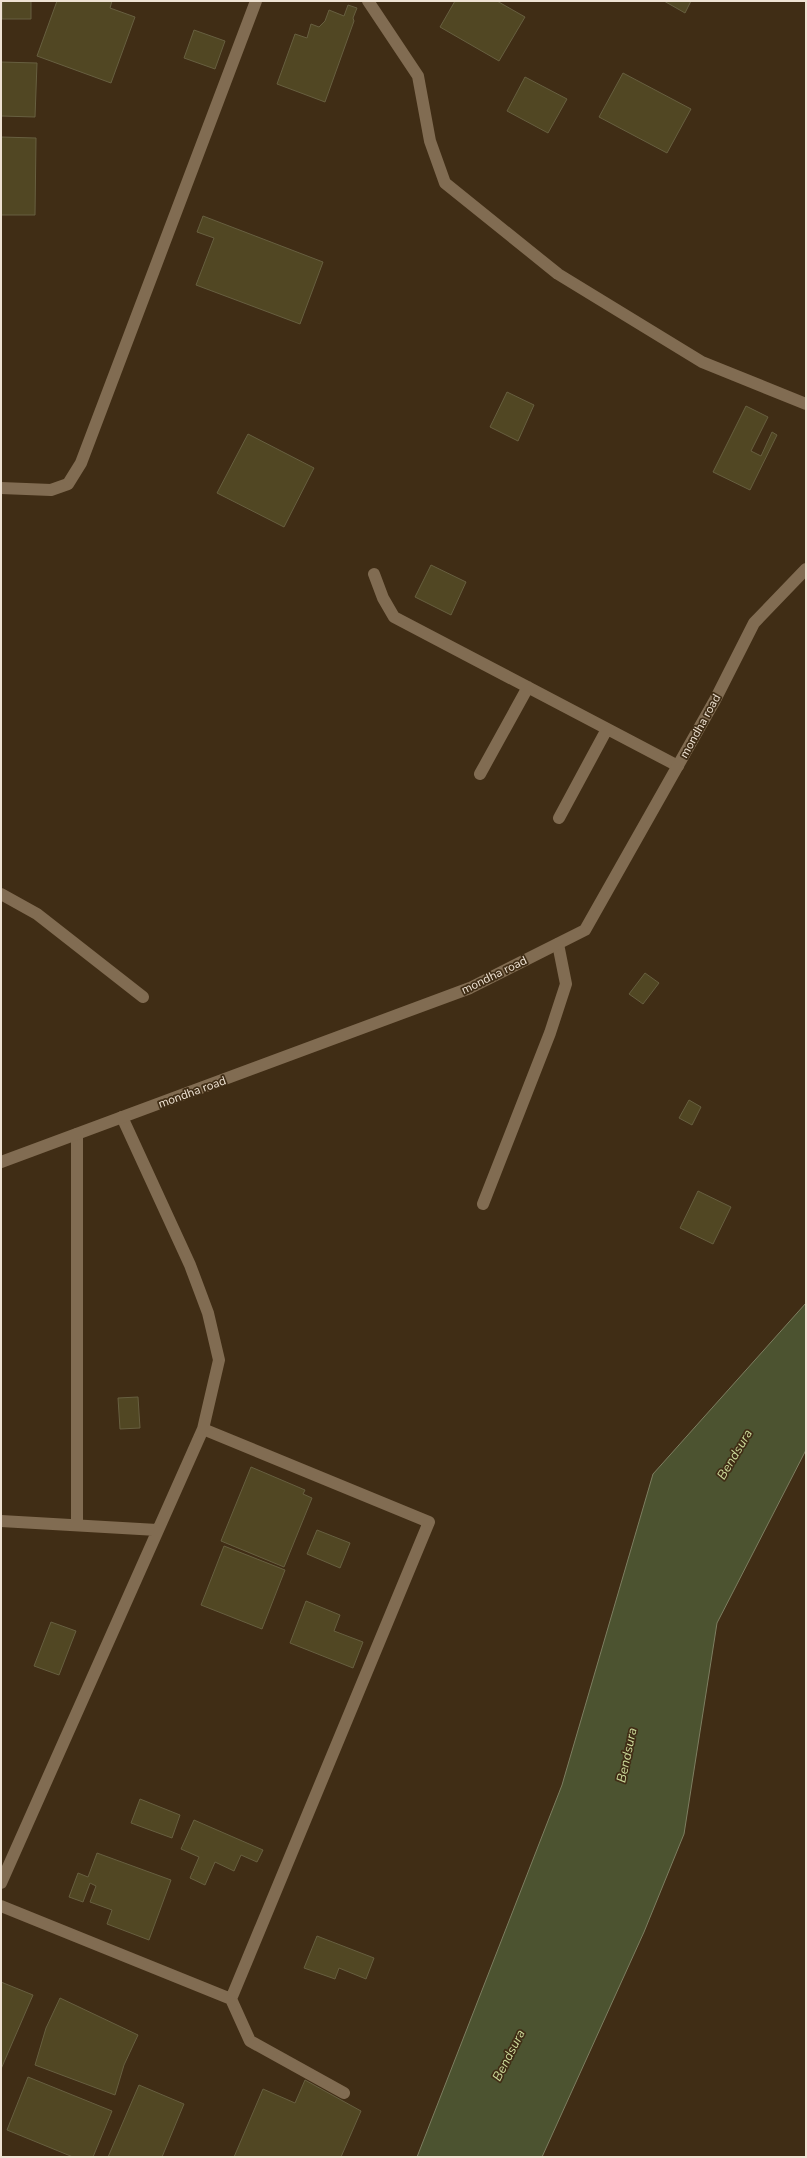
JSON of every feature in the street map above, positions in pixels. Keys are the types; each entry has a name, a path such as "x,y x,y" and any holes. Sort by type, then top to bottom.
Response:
{"street":[{"path":"1,488 51,490 68,484 81,463 256,1"},
{"path":"368,1 418,76 430,141 445,183 558,274 702,362 806,404"},
{"path":"374,574 383,598 394,617 678,766"},
{"name":"mondha road","path":"1,1162 470,988 585,930 715,700 754,623 804,574"},
{"path":"480,774 528,687"},
{"path":"559,818 607,729"},
{"path":"1,894 37,914 143,997"},
{"path":"483,1204 550,1033 566,984 558,944"},
{"path":"1,1884 202,1428 219,1360 208,1313 190,1265 122,1117"},
{"path":"77,1134 77,1524"},
{"path":"202,1428 430,1522 231,1998"},
{"path":"1,1522 77,1524 158,1530"},
{"path":"1,1906 231,1998 250,2042 344,2093"}],"water":[{"name":"Bendsura","path":"806,1303 806,1450 717,1623 684,1834 644,1932 542,2157 417,2157 562,1785 653,1474"}],"building":[{"path":"2,1 31,1 31,19 2,19"},
{"path":"57,1 112,1 110,8 135,17 111,83 37,56"},
{"path":"455,1 497,1 525,17 499,61 440,27"},
{"path":"664,1 691,1 685,13"},
{"path":"348,5 357,8 353,18 354,21 325,102 277,84 295,34 307,38 311,24 319,27 325,21 329,10 344,16"},
{"path":"194,30 225,41 215,69 184,58"},
{"path":"1,62 37,63 35,117 1,116"},
{"path":"623,73 691,109 667,153 599,117"},
{"path":"525,77 567,99 548,133 507,111"},
{"path":"1,137 36,138 35,215 1,215"},
{"path":"203,216 323,262 300,324 196,285 214,238 197,232"},
{"path":"507,392 534,405 518,441 490,427"},
{"path":"746,406 768,417 751,451 761,456 772,432 777,435 750,490 713,472"},
{"path":"248,434 314,468 284,527 217,493"},
{"path":"431,565 466,582 451,615 415,597"},
{"path":"645,973 659,983 643,1004 629,994"},
{"path":"689,1100 701,1107 692,1125 679,1118"},
{"path":"698,1191 731,1207 713,1244 680,1228"},
{"path":"138,1397 140,1428 120,1429 118,1398"},
{"path":"251,1467 305,1490 303,1494 312,1498 284,1567 221,1541"},
{"path":"317,1530 350,1543 340,1568 307,1554"},
{"path":"224,1546 285,1570 262,1629 201,1605"},
{"path":"306,1601 340,1615 334,1631 363,1642 353,1668 290,1643"},
{"path":"51,1622 76,1631 59,1675 34,1666"},
{"path":"140,1799 180,1815 172,1838 131,1823"},
{"path":"194,1820 263,1850 257,1862 241,1855 234,1871 215,1862 205,1885 190,1878 199,1857 181,1849"},
{"path":"97,1853 171,1880 149,1940 107,1924 112,1910 90,1902 96,1886 90,1883 83,1902 69,1897 78,1873 88,1877"},
{"path":"317,1936 374,1958 366,1979 339,1968 335,1979 304,1968"},
{"path":"1,1982 33,1995 1,2069"},
{"path":"60,1998 138,2035 124,2065 115,2095 35,2065 46,2028"},
{"path":"28,2077 112,2111 93,2157 73,2157 7,2130"},
{"path":"305,2080 361,2111 341,2157 234,2157 263,2089 295,2103"},
{"path":"139,2085 184,2104 162,2157 108,2157"}]}
